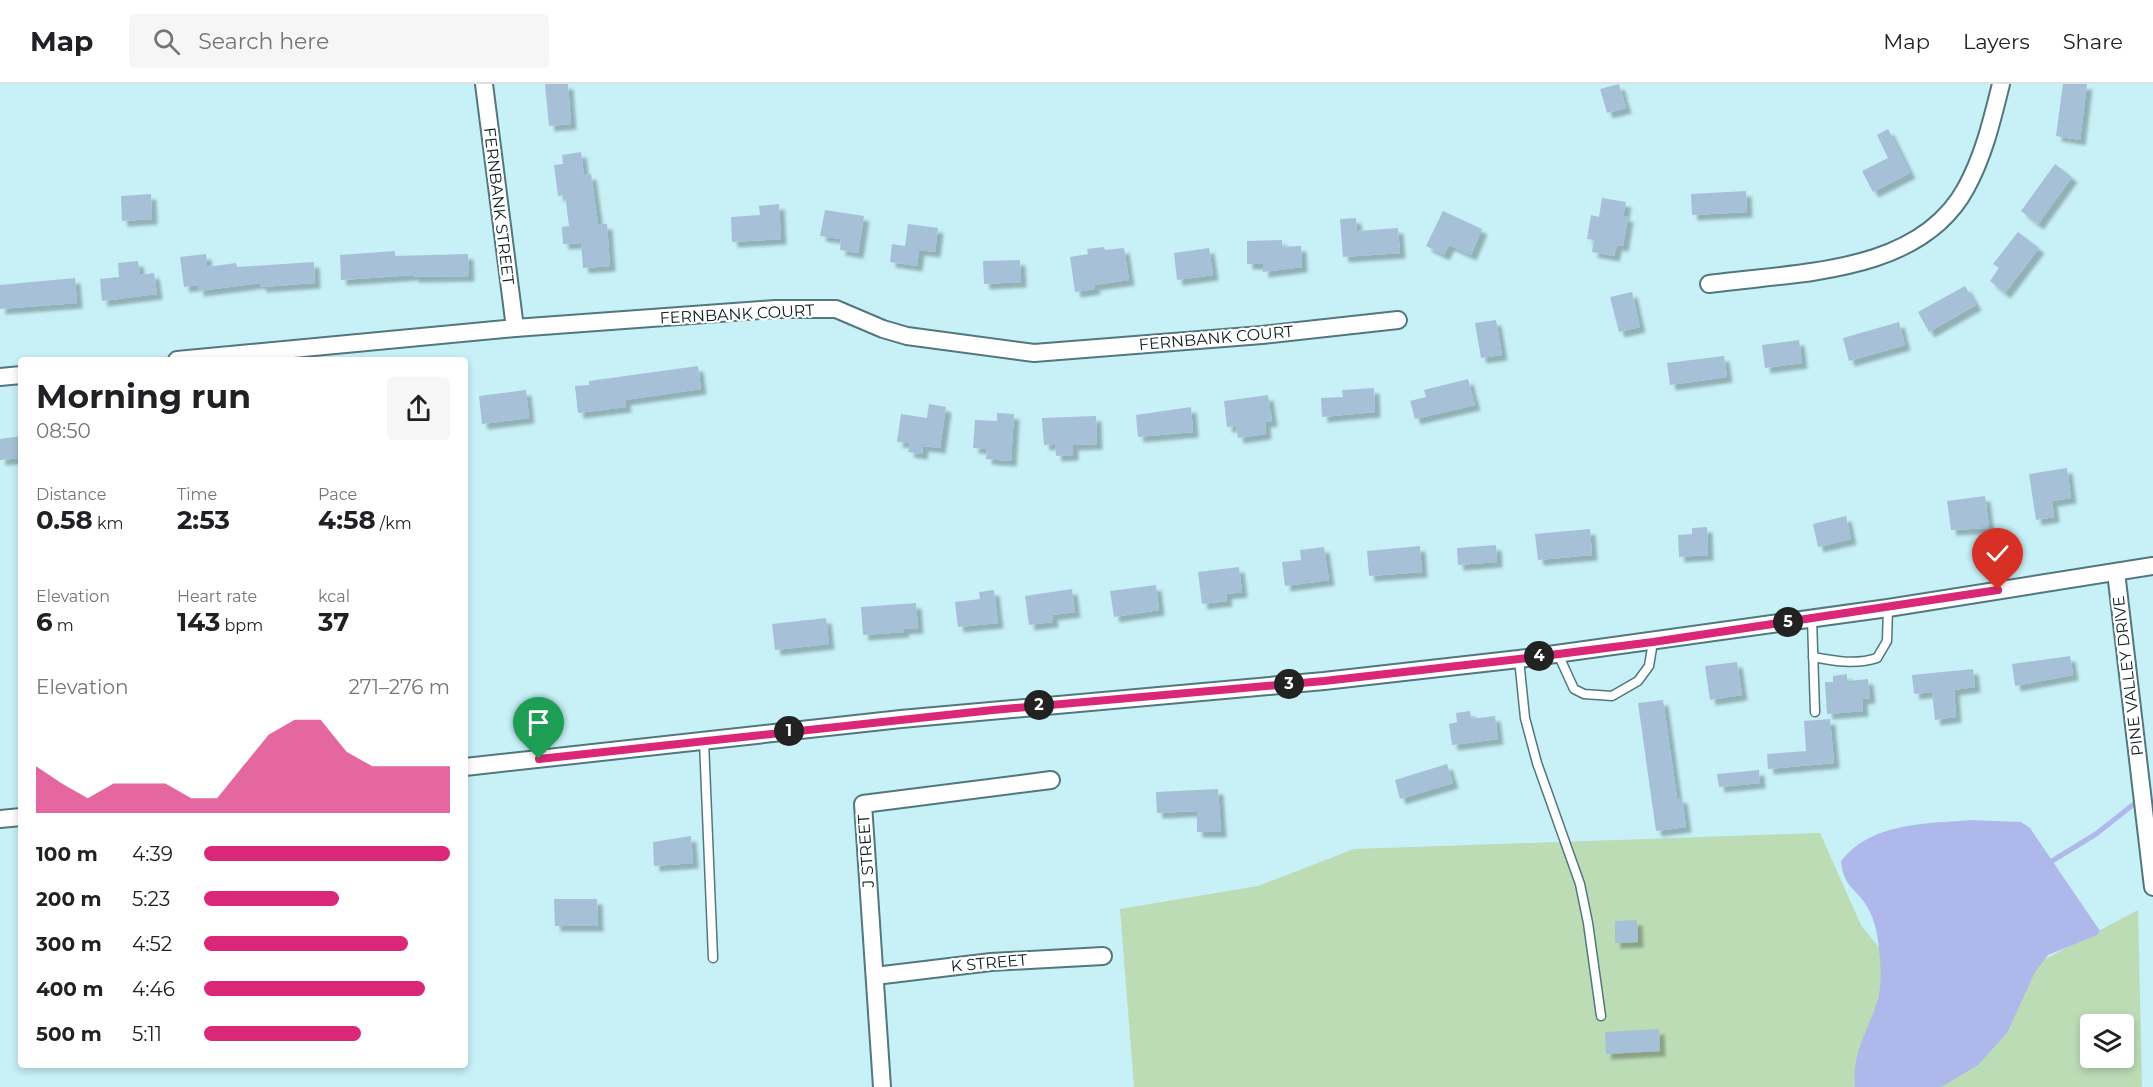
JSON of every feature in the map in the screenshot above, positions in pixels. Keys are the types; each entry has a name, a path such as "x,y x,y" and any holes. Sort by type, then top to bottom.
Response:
{"street":[{"name":"FERNBANK STREET","path":"484,84 515,328"},
{"path":"1709,284 1870,261 1925,236 1948,215 1966,189 1983,151 2001,84"},
{"name":"FERNBANK COURT","path":"209,357 515,328 775,309 836,309 883,329 907,336 1034,353 1262,335 1398,320"},
{"path":"0,377 18,375"},
{"path":"468,767 993,710 1324,681 1519,659 1888,608 2153,566"},
{"name":"PINE VALLEY DRIVE","path":"2116,572 2153,887"},
{"name":"J STREET","path":"882,1087 863,804 1051,780"},
{"path":"0,819 18,817"},
{"name":"K STREET","path":"875,976 991,962 1103,956"}],"lane":[{"path":"1813,657 1850,662 1866,662 1877,658 1887,641 1888,608"},
{"path":"1812,619 1815,712"},
{"path":"1558,654 1574,689 1584,693 1612,696 1638,681 1649,666 1653,642"},
{"path":"1519,659 1528,730 1580,884 1601,1016"},
{"path":"704,741 714,958"}],"green space":[{"path":"1820,833 1861,925 1915,993 2017,974 2138,910 2142,1087 1134,1087 1120,909 1258,886 1354,849"}],"water":[{"path":"1971,820 2021,822 2030,828 2100,931 2097,935 2048,955 2035,972 2007,1033 1978,1065 1941,1087 1855,1087 1854,1075 1858,1052 1879,995 1879,948 1866,904 1845,878 1841,861 1854,848 1883,832 1917,824"}],"building":[{"path":"545,84 568,84 571,124 549,126"},
{"path":"1619,84 1626,108 1607,113 1600,89"},
{"path":"2063,84 2087,84 2080,140 2056,136"},
{"path":"1888,129 1910,173 1873,192 1862,171 1888,158 1877,135"},
{"path":"581,152 584,175 591,174 598,224 607,224 610,266 583,268 581,243 563,244 562,227 569,226 565,195 558,196 554,165 563,164 562,155"},
{"path":"2055,164 2072,177 2038,224 2021,211"},
{"path":"1746,191 1747,212 1692,215 1691,194"},
{"path":"151,194 152,219 122,221 121,196"},
{"path":"1602,198 1626,202 1623,216 1628,217 1623,246 1617,245 1614,256 1592,252 1594,240 1587,239 1591,215 1599,217"},
{"path":"779,204 781,239 732,242 731,217 760,215 759,206"},
{"path":"825,210 864,216 858,253 840,250 841,239 820,236"},
{"path":"1443,211 1482,229 1471,255 1449,245 1444,255 1426,246"},
{"path":"1356,218 1357,231 1398,228 1400,253 1343,257 1340,219"},
{"path":"908,224 938,228 935,252 919,250 917,266 890,262 892,244 905,246"},
{"path":"2018,232 2039,248 2005,293 1990,281 1999,268 1993,264"},
{"path":"1282,240 1282,247 1301,246 1302,267 1263,272 1263,264 1247,264 1247,241"},
{"path":"1104,247 1105,250 1124,248 1129,280 1094,285 1095,289 1075,292 1070,257 1088,254 1087,249"},
{"path":"1209,248 1213,275 1177,280 1174,253"},
{"path":"395,251 395,256 468,254 469,276 413,277 413,275 341,280 340,255"},
{"path":"206,254 207,267 236,263 237,267 314,262 315,283 261,287 260,283 198,291 198,285 184,287 180,257"},
{"path":"1020,260 1021,282 984,284 983,261"},
{"path":"138,261 140,275 154,273 157,294 102,301 100,279 119,277 118,263"},
{"path":"75,278 77,303 0,309 0,285"},
{"path":"1965,286 1976,305 1929,332 1918,312"},
{"path":"1632,292 1640,327 1619,332 1610,297"},
{"path":"1496,320 1502,355 1481,358 1475,323"},
{"path":"1899,322 1905,345 1849,361 1843,338"},
{"path":"1799,340 1802,363 1765,368 1762,345"},
{"path":"1724,356 1727,377 1670,385 1667,363"},
{"path":"698,366 701,389 625,400 626,407 578,413 575,386 589,385 589,381"},
{"path":"1468,379 1475,405 1415,419 1410,401 1426,397 1424,390"},
{"path":"1374,388 1375,412 1322,417 1321,398 1343,397 1342,390"},
{"path":"526,390 529,418 482,424 479,396"},
{"path":"1268,395 1272,421 1265,422 1266,434 1238,438 1236,426 1227,427 1224,401"},
{"path":"929,404 946,407 940,448 923,446 922,454 908,452 910,443 897,442 901,414 927,418"},
{"path":"1191,407 1193,432 1138,437 1136,415"},
{"path":"997,413 1014,414 1011,461 986,459 987,449 973,448 975,420 997,421"},
{"path":"1096,416 1097,444 1073,445 1073,455 1056,456 1055,444 1044,445 1042,418"},
{"path":"18,436 18,458 0,460 0,439"},
{"path":"2067,468 2071,498 2052,501 2054,517 2036,520 2029,474"},
{"path":"1985,496 1989,528 1951,530 1947,501"},
{"path":"1846,516 1851,539 1818,547 1813,524"},
{"path":"1707,527 1708,555 1679,557 1678,535 1692,534 1692,528"},
{"path":"1590,529 1592,555 1538,560 1535,534"},
{"path":"1496,545 1497,562 1458,565 1457,548"},
{"path":"1420,546 1422,572 1369,576 1367,551"},
{"path":"1324,547 1329,580 1285,586 1282,562 1301,560 1300,550"},
{"path":"1239,567 1242,592 1226,594 1227,601 1202,604 1198,572"},
{"path":"1156,585 1159,610 1114,617 1110,591"},
{"path":"1072,589 1075,612 1052,615 1053,622 1029,625 1025,596"},
{"path":"994,590 998,623 958,627 955,602 980,599 979,592"},
{"path":"916,603 918,628 903,629 904,632 863,635 861,607"},
{"path":"826,618 829,644 775,650 772,624"},
{"path":"2070,656 2073,675 2015,686 2012,664"},
{"path":"1737,662 1742,695 1710,700 1705,666"},
{"path":"1973,669 1975,687 1954,690 1956,717 1935,720 1932,692 1914,694 1912,675"},
{"path":"1847,674 1847,681 1868,679 1870,698 1862,699 1863,711 1827,714 1825,682 1833,682 1833,676"},
{"path":"1663,700 1677,798 1682,798 1686,827 1656,831 1638,703"},
{"path":"1470,711 1471,719 1495,716 1498,739 1452,745 1449,724 1457,722 1456,713"},
{"path":"1830,719 1834,763 1768,769 1767,754 1806,751 1804,721"},
{"path":"1447,764 1453,783 1400,799 1395,780"},
{"path":"1759,770 1760,783 1719,787 1717,774"},
{"path":"1218,789 1221,832 1197,832 1197,811 1157,813 1156,792"},
{"path":"691,836 693,863 654,866 653,842"},
{"path":"554,899 597,899 598,926 555,926"},
{"path":"1637,920 1638,942 1615,943 1615,921"},
{"path":"1659,1029 1660,1051 1606,1054 1605,1032"}],"waterway":[{"path":"2052,861 2096,834 2139,800"}],"route":[{"path":"539,759 901,719 1324,681 1519,659 1653,642 1998,590"}]}
